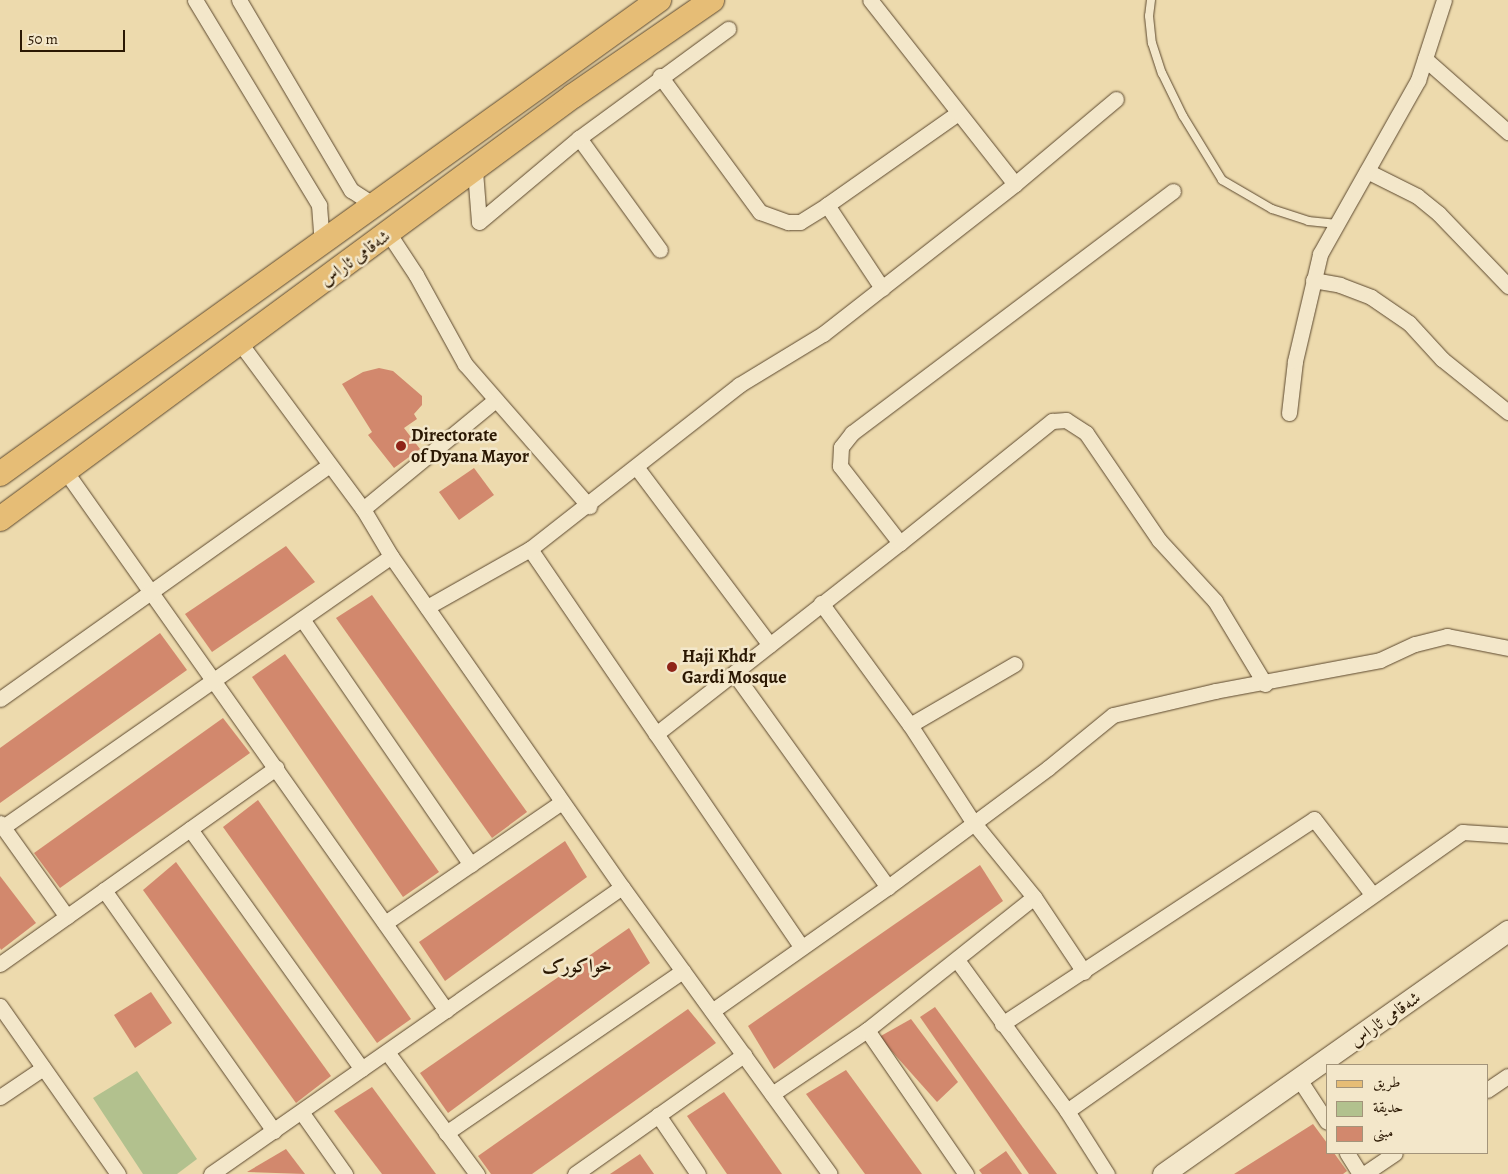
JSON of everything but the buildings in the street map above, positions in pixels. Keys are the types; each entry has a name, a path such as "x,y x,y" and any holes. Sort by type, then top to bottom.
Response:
{"main road":[{"name":"شەقامی ئاراس","path":"0,476 659,0"},
{"name":"شەقامی ئاراس","path":"0,519 474,172 573,96 712,0"},
{"path":"573,96 585,70 581,58"},
{"path":"0,476 21,504"}],"street":[{"path":"196,0 319,205 322,245"},
{"path":"239,0 351,190 376,206"},
{"path":"870,0 1015,184"},
{"path":"1289,413 1295,361 1312,280 1320,254 1335,224 1418,80 1444,0"},
{"path":"474,172 479,222 579,138 660,76 728,29"},
{"path":"1425,59 1508,132"},
{"path":"660,76 760,212 777,220 800,222 958,113"},
{"path":"427,608 530,549 589,506 739,384 822,334 1015,184 1116,99"},
{"path":"579,138 660,250"},
{"path":"1367,171 1417,196 1439,214 1508,286"},
{"path":"900,543 840,466 841,447 852,433 1173,191"},
{"path":"827,205 882,288"},
{"path":"388,234 416,275 466,364 494,401 589,506"},
{"path":"1312,280 1340,284 1379,302 1409,323 1442,359 1508,412"},
{"path":"240,343 328,466 362,509 391,556 622,887 830,1174"},
{"path":"362,509 494,401"},
{"path":"656,734 1052,421 1066,420 1086,433 1159,540 1215,601 1265,684"},
{"path":"0,699 328,466"},
{"path":"637,468 770,645"},
{"path":"66,472 446,1010"},
{"path":"530,549 801,948"},
{"path":"67,917 1,825 214,680 391,556"},
{"path":"821,603 910,726 973,822 1034,897 1084,972"},
{"path":"302,619 471,864"},
{"path":"712,1010 888,887 1048,768 1113,714 1215,691 1265,684 1380,660 1415,644 1447,636 1508,648"},
{"path":"910,726 1016,664"},
{"path":"734,673 888,887"},
{"path":"0,964 276,768"},
{"path":"385,923 562,802"},
{"path":"1002,1024 1084,972 1314,819 1372,894"},
{"path":"190,829 362,1070"},
{"path":"1067,1111 1462,832 1508,835"},
{"path":"214,1173 622,887"},
{"path":"104,890 274,1131"},
{"path":"772,1094 867,1030 1034,897"},
{"name":"شەقامی ئاراس","path":"1163,1174 1508,931"},
{"path":"957,960 1067,1111 1107,1174"},
{"path":"446,1133 682,971"},
{"path":"0,1006 118,1174"},
{"path":"867,1030 966,1174"},
{"path":"387,1052 476,1174"},
{"path":"575,1174 744,1055"},
{"path":"0,1097 44,1068"},
{"path":"1488,1089 1508,1076"},
{"path":"1299,1080 1326,1120"},
{"path":"302,1113 345,1174"},
{"path":"658,1116 698,1174"},
{"path":"1348,1154 1362,1174 1393,1154"}],"lane":[{"path":"1151,0 1149,16 1152,43 1162,73 1183,116 1222,180 1272,209 1308,222 1335,224"}],"green space":[{"path":"137,1071 197,1159 177,1174 143,1174 93,1098"}],"place":[{"name":"Directorate of Dyana Mayor","path":"401,446"},
{"name":"Haji Khdr Gardi Mosque","path":"672,667"}],"district":[{"name":"خواکورک","path":"577,967"}]}
